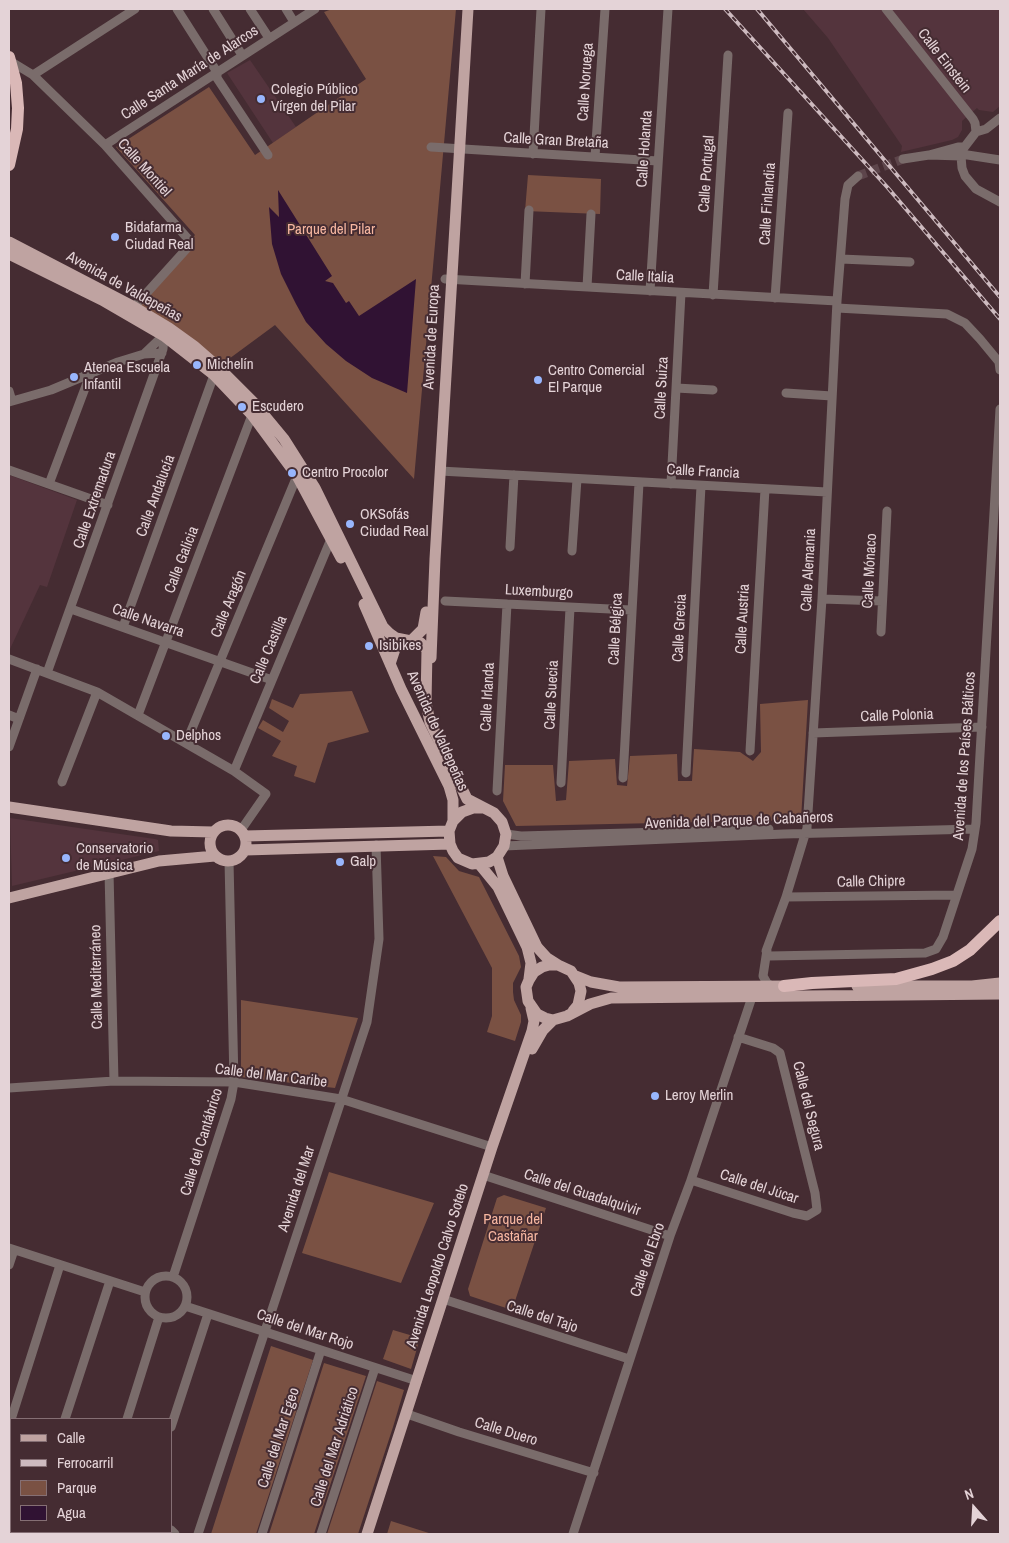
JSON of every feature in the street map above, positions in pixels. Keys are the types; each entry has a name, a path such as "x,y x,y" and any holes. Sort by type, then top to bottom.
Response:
{"highway":[{"path":"9,165 17,129 18,108 16,83 10,59"},
{"path":"9,76 12,102 9,142"},
{"path":"778,986 889,979 932,970 953,961 970,950 1000,921"}],"main road":[{"name":"Avenida de Europa","path":"456,150 460,9"},
{"name":"Avenida de Europa","path":"390,664 396,646 424,629 426,622 456,150 468,9"},
{"name":"Avenida de Valdepeñas","path":"9,242 134,307 166,332 214,375 252,415 297,476 360,595 390,664 449,786 453,800 451,826"},
{"name":"Avenida de Valdepeñas","path":"9,254 194,346 255,404 284,439 315,488 383,627 389,634 422,643 427,650 426,703 430,722 467,799 484,808"},
{"name":"Avenida de Europa","path":"428,666 432,652 434,568 448,279"},
{"path":"9,807 171,831 213,832"},
{"path":"473,808 484,808 494,813 502,822 506,834 504,846 497,857 489,862 472,864 458,858 450,844 451,826 462,812 473,808"},
{"path":"214,856 209,844 213,832 219,826 230,824 244,833 451,826"},
{"path":"9,898 159,861 214,856 222,860 236,860 245,850 247,842 244,833"},
{"path":"245,850 450,844"},
{"path":"497,857 503,876 537,947 547,958 571,971 576,976 591,982 619,987 972,986 1000,983"},
{"path":"480,864 498,887 527,947 531,963 526,994 531,1008 545,1018 553,1020 567,1016 590,1004 611,998 1000,994"},
{"path":"529,980 534,972 542,967 558,965"},
{"path":"573,1012 578,1005 581,991 576,976"},
{"name":"Avenida Leopoldo Calvo Sotelo","path":"367,1534 492,1147 532,1031 534,1021 531,1008"},
{"name":"Avenida Leopoldo Calvo Sotelo","path":"371,1534 486,1176 534,1043 547,1024 553,1020"}],"street":[{"path":"33,75 135,9"},
{"path":"177,9 217,72 217,78 268,155"},
{"path":"213,9 242,55"},
{"path":"250,9 269,38"},
{"path":"286,9 294,22"},
{"name":"Calle Santa María de Alarcos","path":"104,145 315,9"},
{"path":"533,154 541,9"},
{"name":"Calle Noruega","path":"595,157 605,9"},
{"name":"Calle Holanda","path":"650,291 668,9"},
{"name":"Calle Einstein","path":"886,9 973,119 976,132"},
{"name":"Calle Portugal","path":"713,295 728,55"},
{"name":"Calle Montiel","path":"10,59 33,75 104,145 189,240 189,246 134,307"},
{"name":"Calle Finlandia","path":"775,298 788,113"},
{"path":"962,152 976,132 986,129 1000,118"},
{"path":"903,159 929,155 958,146 962,152 962,168 970,182 976,189 1000,202"},
{"name":"Calle Gran Bretaña","path":"431,147 658,161"},
{"path":"962,152 1000,160"},
{"name":"Calle Alemania","path":"778,986 767,983 763,976 768,949 786,897 805,830 822,599 837,304 846,191 848,185 858,176"},
{"path":"525,284 529,210"},
{"path":"587,287 592,214"},
{"path":"841,259 910,262"},
{"name":"Calle Italia","path":"448,279 775,298 837,304"},
{"name":"Calle Suiza","path":"671,484 681,293"},
{"path":"837,304 947,314 965,323 999,362 1000,370"},
{"path":"144,354 166,332"},
{"name":"Calle Extremadura","path":"47,673 72,609 162,353 166,332"},
{"path":"9,390 10,401 51,390 118,362 144,354 162,353"},
{"path":"49,484 90,374"},
{"name":"Calle Andalucía","path":"123,627 214,375"},
{"path":"676,388 713,390"},
{"path":"786,393 832,396"},
{"name":"Avenida de los Países Bálticos","path":"768,949 772,957 925,952 936,949 943,937 972,848 976,826 1000,409"},
{"name":"Calle Galicia","path":"138,715 252,415"},
{"path":"9,470 108,505"},
{"name":"Calle Francia","path":"440,471 828,492"},
{"path":"510,547 514,475"},
{"name":"Calle Aragón","path":"186,743 297,476"},
{"path":"572,551 577,479"},
{"name":"Calle Bélgica","path":"622,778 639,482"},
{"name":"Calle Grecia","path":"686,773 701,486"},
{"name":"Calle Austria","path":"750,751 765,489"},
{"name":"Calle Mónaco","path":"880,632 887,511"},
{"name":"Calle Castilla","path":"234,771 331,538"},
{"path":"822,599 882,601"},
{"name":"Luxemburgo","path":"445,602 631,610"},
{"name":"Calle Irlanda","path":"497,791 507,604"},
{"name":"Calle Suecia","path":"561,783 570,608"},
{"name":"Calle Navarra","path":"72,609 272,680"},
{"path":"9,659 97,692 234,771 266,794 244,833"},
{"path":"9,747 37,669"},
{"path":"62,782 97,692"},
{"path":"9,715 19,719"},
{"name":"Calle Polonia","path":"813,733 982,727"},
{"name":"Avenida del Parque de Cabañeros","path":"506,834 527,836 976,826"},
{"name":"Avenida del Parque de Cabañeros","path":"504,846 805,830"},
{"name":"Avenida del Mar","path":"198,1534 368,1022 379,939 376,845"},
{"name":"Calle del Cantábrico","path":"173,1277 231,1099 234,1082 229,861"},
{"name":"Calle Mediterráneo","path":"109,872 114,1081"},
{"name":"Calle Chipre","path":"786,897 956,895"},
{"name":"Calle del Ebro","path":"574,1534 629,1359 752,997"},
{"name":"Calle del Segura","path":"738,1037 773,1048 780,1053 817,1210"},
{"name":"Calle del Mar Caribe","path":"9,1088 114,1081 234,1082 341,1099 492,1147"},
{"name":"Calle del Guadalquivir","path":"486,1176 670,1236"},
{"name":"Calle del Júcar","path":"691,1180 793,1213 807,1216 817,1210"},
{"path":"9,1265 11,1249 145,1292"},
{"path":"12,1418 60,1265"},
{"path":"158,1277 173,1277 182,1283 186,1290 187,1299 185,1306 174,1317 159,1317 147,1307 145,1292 148,1285 158,1277"},
{"path":"65,1418 110,1281"},
{"name":"Calle del Tajo","path":"446,1300 629,1359"},
{"name":"Calle del Mar Rojo","path":"185,1306 417,1381"},
{"path":"172,1424 208,1314"},
{"path":"126,1418 159,1317"},
{"name":"Calle del Mar Egeo","path":"262,1534 321,1350"},
{"name":"Calle del Mar Adriático","path":"321,1534 375,1368"},
{"name":"Calle Duero","path":"410,1415 594,1473"}],"shaded area":[{"path":"803,9 1000,9 1000,106 993,112 977,108 962,121 962,130 958,137 952,140 901,152 902,146 828,38"},
{"name":"Colegio Público Vírgen del Pilar","path":"250,60 296,127 273,143 227,73"},
{"path":"9,475 77,500 47,587 40,585 10,649 9,649"},
{"name":"Conservatorio de Música","path":"10,818 155,839 158,840 159,851 12,886"}],"green space":[{"name":"Parque del Pilar","path":"332,9 456,9 414,479 275,325 218,367 134,307 195,235 116,147 209,87 255,155 366,79 324,12"},
{"path":"528,175 601,179 600,214 525,211"},
{"path":"352,691 369,732 328,743 315,783 294,776 297,766 272,756 281,741 258,728 263,720 283,732 289,721 269,708 272,699 293,708 300,694"},
{"path":"808,700 801,820 516,826 503,801 505,765 553,765 556,801 566,800 569,761 615,759 617,785 627,786 630,756 677,754 678,781 692,781 694,749 740,752 753,761 761,752 760,704"},
{"path":"433,856 446,857 459,871 479,877 519,956 521,967 513,983 513,992 514,1000 521,1015 521,1022 515,1041 487,1032 492,1016 492,968"},
{"path":"241,1000 358,1018 335,1088 241,1077"},
{"path":"329,1172 434,1203 401,1283 302,1253"},
{"name":"Parque del Castañar","path":"504,1195 546,1208 512,1310 470,1296 468,1289 497,1198"},
{"path":"393,1330 420,1338 411,1369 383,1359"},
{"path":"271,1346 313,1360 256,1534 211,1534"},
{"path":"324,1363 366,1376 314,1534 269,1534"},
{"path":"377,1381 404,1390 393,1427 358,1534 327,1534"},
{"path":"391,1521 432,1534 387,1534"}],"water":[{"path":"278,190 332,276 325,281 333,283 346,303 349,301 359,316 416,279 407,393 372,378 346,361 326,344 306,322 281,274 272,244 269,207 279,217"}],"tunnel":[{"path":"858,176 903,159"}],"railway":[{"path":"725,9 888,188 1000,319"},
{"path":"757,9 1000,297"}],"place":[{"name":"Colegio Público Vírgen del Pilar","path":"261,99"},
{"name":"Bidafarma Ciudad Real","path":"115,237"},
{"name":"Michelín","path":"197,365"},
{"name":"Atenea Escuela Infantil","path":"74,377"},
{"name":"Centro Comercial El Parque","path":"538,380"},
{"name":"Escudero","path":"242,407"},
{"name":"Centro Procolor","path":"292,473"},
{"name":"OKSofás Ciudad Real","path":"350,524"},
{"name":"Isibikes","path":"369,646"},
{"name":"Delphos","path":"166,736"},
{"name":"Conservatorio de Música","path":"66,858"},
{"name":"Galp","path":"340,862"},
{"name":"Leroy Merlin","path":"655,1096"}]}
